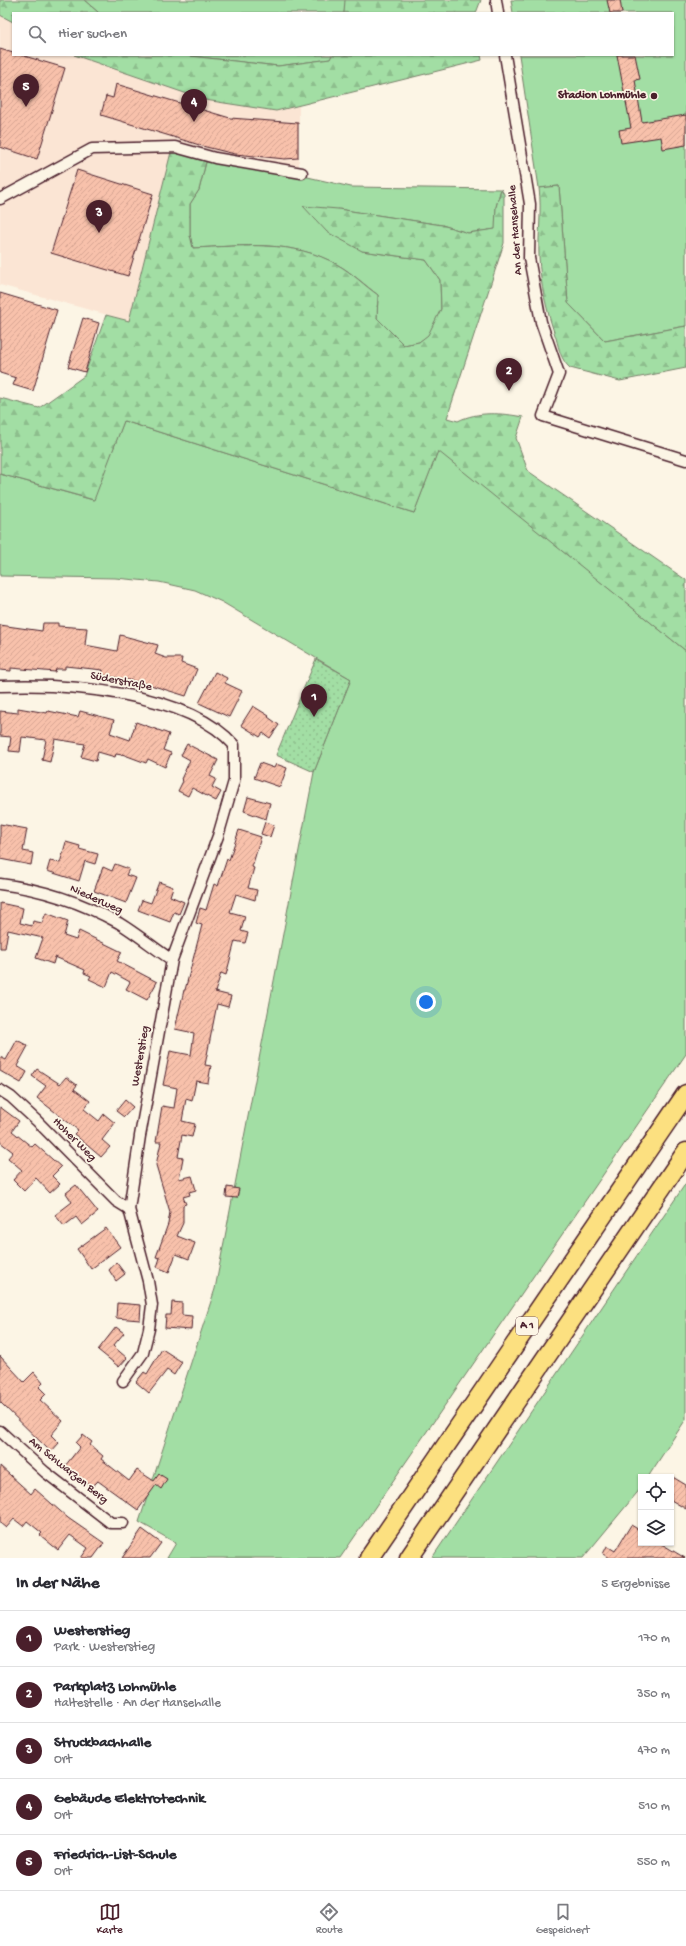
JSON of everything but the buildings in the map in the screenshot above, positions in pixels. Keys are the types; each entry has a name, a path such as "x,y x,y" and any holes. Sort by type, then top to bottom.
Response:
{"highway":[{"name":"A 1","path":"369,1558 686,1094"},
{"path":"409,1558 686,1152"}],"street":[{"path":"496,0 498,12"},
{"name":"An der Hansehalle","path":"505,56 530,204 529,258 541,322 559,374 542,416 686,460"},
{"path":"0,199 92,149 175,147 215,158 302,173"},
{"name":"Süderstraße","path":"0,686 30,685 85,688 143,698 197,718 209,724 228,738"},
{"name":"Westerstieg","path":"124,1381 143,1353 149,1329 152,1305 148,1280 129,1209 140,1136 172,960 218,836 234,780 234,745 228,738"},
{"name":"Niederweg","path":"0,884 42,892 119,923 172,960"},
{"name":"Hoher Weg","path":"0,1090 11,1097 37,1121 116,1201 129,1209"},
{"name":"Am Schwarzen Berg","path":"0,1431 45,1472 111,1523 122,1523"}],"shaded area":[{"path":"0,15 12,21 12,56 77,56 205,100 276,111 299,106 299,175 172,148 129,321 0,285"}],"green space":[{"path":"0,0 84,0 98,12 12,12 12,21 0,15"},
{"path":"84,0 346,1 344,12 98,12"},
{"path":"345,0 481,0 476,12 344,12"},
{"path":"511,0 686,0 686,326 605,341 568,303 559,186 539,188 519,56 674,56 674,12 513,12"},
{"path":"77,56 191,56 278,66 330,59 332,56 481,56 482,60 276,111 205,100"},
{"path":"191,56 332,56 331,59 278,66"},
{"path":"172,148 208,154 199,190 190,204 190,235 193,248 267,246 304,251 321,257 343,268 378,295 377,318 404,345 419,342 428,335 441,309 440,280 426,260 362,251 327,232 303,206 338,209 442,225 468,233 495,229 496,207 501,189 504,194 504,243 447,418 458,421 482,414 523,417 516,438 528,471 686,580 686,651 438,451 414,513 124,421 94,500 0,474 0,398 39,408 84,376 106,315 129,321"},
{"path":"208,154 351,187 501,189 496,207 496,229 468,233 442,225 338,209 362,251 426,260 440,280 441,309 429,335 419,342 404,345 377,318 378,295 343,268 321,257 303,251 267,246 193,248 190,235 190,204 199,190"},
{"path":"559,186 568,303 605,341 686,326 686,368 620,381 570,368 564,361 559,350 542,287 539,256 539,188"},
{"path":"124,421 414,513 438,450 686,651 686,1054 340,1558 167,1558 176,1543 139,1522 215,1289 314,772 351,679 222,602 195,590 159,582 115,578 0,576 0,474 93,500"},
{"path":"316,659 351,679 314,772 276,755"},
{"path":"686,1183 686,1419 650,1474 638,1474 638,1492 583,1558 432,1558"}],"place":[{"name":"Stadion Lohmühle","path":"654,96"},
{"name":"Friedrich-List-Schule","path":"26,107"},
{"name":"Gebäude Elektrotechnik","path":"194,122"},
{"name":"Struckbachhalle","path":"99,233"},
{"name":"Parkplatz Lohmühle","path":"509,391"},
{"name":"Westerstieg","path":"314,717"}]}
